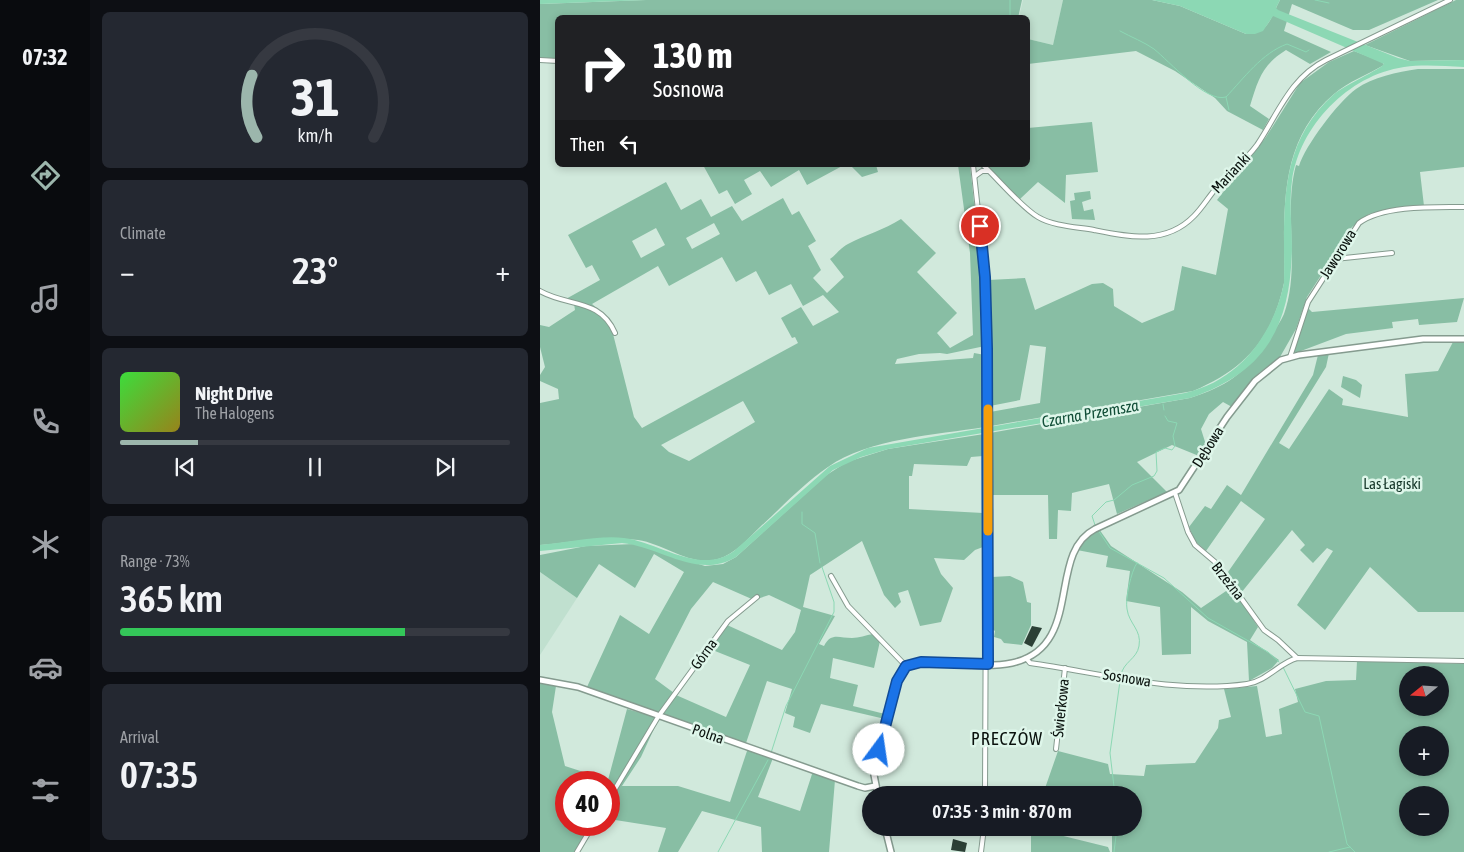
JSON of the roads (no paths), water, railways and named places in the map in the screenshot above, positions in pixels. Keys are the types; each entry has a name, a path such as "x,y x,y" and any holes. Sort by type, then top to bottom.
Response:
{"street":[{"name":"Marianki","path":"985,167 1041,218 1120,236 1144,238 1162,235 1182,226 1194,217 1220,184 1251,152 1290,91 1301,78 1316,66 1450,0"},
{"path":"540,60 555,60"},
{"path":"973,167 985,277 988,397 986,786"},
{"path":"975,176 982,171 990,172"},
{"name":"Jaworowa","path":"1290,357 1308,302 1356,225 1367,218 1404,210 1464,207"},
{"path":"1335,259 1392,253"},
{"path":"540,291 594,308 610,322 615,333"},
{"name":"Dębowa","path":"1026,658 1043,645 1056,625 1073,554 1082,538 1095,529 1175,493 1187,481 1227,417 1251,386 1268,369 1290,357 1423,339 1464,339"},
{"name":"Brzeźna","path":"1175,493 1188,532 1195,545 1215,562 1264,630 1298,658"},
{"path":"831,576 848,606 906,666"},
{"name":"Górna","path":"620,781 658,717 728,621 757,597"},
{"path":"875,786 876,763 888,715 899,675 906,666 921,662 988,664 1013,662 1026,658"},
{"name":"Sosnowa","path":"1026,658 1030,663 1174,686 1248,684 1258,681 1288,660 1298,658 1464,661"},
{"name":"Świerkowa","path":"1056,749 1065,668"},
{"name":"Polna","path":"540,680 578,687 658,717 862,787"},
{"path":"577,852 587,836"},
{"path":"888,836 892,852"},
{"path":"981,852 983,836"}],"water":[{"path":"540,0 646,0 540,4"},
{"name":"Czarna Przemsza","path":"1152,0 1280,0 1276,8 1278,10 1398,58 1410,61 1464,60 1464,67 1419,66 1383,72 1346,92 1316,123 1297,161 1292,181 1292,249 1286,302 1279,324 1269,343 1255,360 1238,375 1190,398 888,449 861,457 833,470 736,557 722,563 693,564 651,550 622,543 540,551 540,545 614,537 637,541 693,559 721,558 734,551 830,466 868,448 1185,393 1204,387 1222,378 1237,367 1251,353 1262,337 1279,302 1284,283 1284,231 1287,182 1301,136 1315,115 1333,95 1384,64 1273,16 1263,31 1255,34 1246,34 1180,6"}],"waterway":[{"path":"1010,0 1010,15"},
{"path":"1315,0 1329,3"},
{"path":"1120,31 1154,49 1198,88 1218,97 1226,97 1261,60 1278,48 1287,44 1306,52 1309,50"},
{"path":"1226,97 1229,110"},
{"path":"1163,404 1164,410"},
{"path":"1095,525 1092,516 1106,502 1114,500 1132,485 1154,476 1157,471 1156,452 1165,448 1172,450 1175,446 1173,436 1177,423 1168,421 1165,416"},
{"path":"802,512 802,524 815,533 820,563"},
{"path":"1098,530 1110,548 1164,578 1208,618 1268,652 1279,662"},
{"path":"1121,675 1124,667 1136,654 1139,646 1139,636 1128,614 1127,605 1131,579 1137,563"},
{"path":"771,753 786,706 834,612 834,602 822,567"},
{"path":"1283,667 1305,712 1319,716 1347,844 1355,852"},
{"path":"1114,786 1110,753 1120,681"},
{"path":"718,852 768,760"},
{"path":"1114,852 1116,836"},
{"path":"1329,852 1350,847"}],"district":[{"name":"PRECZÓW","path":"1007,739"}],"park label":[{"name":"Las Łagiski","path":"1392,484"}]}
